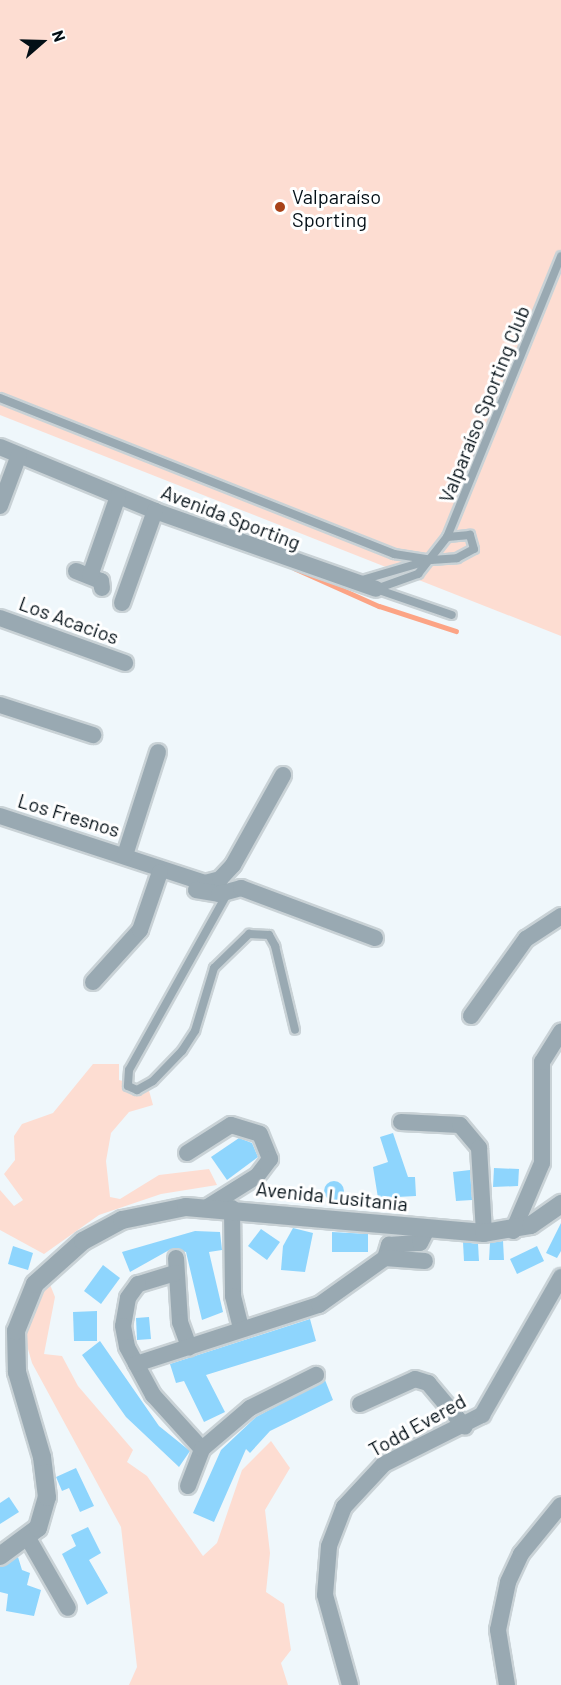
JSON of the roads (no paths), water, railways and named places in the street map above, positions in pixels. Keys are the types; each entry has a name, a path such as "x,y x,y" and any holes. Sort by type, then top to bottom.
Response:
{"street":[{"name":"Avenida Sporting","path":"0,447 155,511 348,583 376,589"},
{"path":"0,506 19,455"},
{"path":"90,578 118,496"},
{"path":"122,603 155,511"},
{"name":"Los Acacios","path":"0,618 125,663"},
{"path":"0,705 93,735"},
{"name":"Los Fresnos","path":"126,855 158,752"},
{"name":"Los Fresnos","path":"0,816 126,855 168,874 206,883 227,873 283,775"},
{"path":"93,982 140,930 168,874 196,890 227,894 241,888 375,938"},
{"path":"471,1016 518,948 561,916"},
{"path":"513,1231 542,1162 542,1062 561,1031"},
{"path":"401,1122 460,1125 479,1148 484,1233"},
{"path":"187,1153 231,1125 260,1134 270,1159 257,1176 206,1208"},
{"name":"Avenida Lusitania","path":"29,1540 44,1512 47,1479 14,1349 35,1284 63,1254 122,1220 206,1208 232,1208 484,1233 513,1231 561,1204"},
{"name":"Avenida Lusitania","path":"232,1208 233,1296 241,1328"},
{"name":"Avenida Lusitania","path":"136,1364 241,1328 319,1305 385,1258 389,1245 420,1243 427,1229"},
{"path":"385,1258 425,1261"},
{"path":"189,1347 180,1322 176,1266 138,1284 128,1298 123,1326 136,1364 153,1395 202,1449"},
{"name":"Todd Evered","path":"350,1685 325,1595 329,1546 344,1507 384,1464 465,1427 482,1415 561,1277"},
{"path":"188,1486 202,1449 250,1408 316,1375"},
{"path":"360,1404 415,1379 428,1383 465,1427"},
{"path":"507,1685 498,1630 508,1582 521,1554 561,1505"},
{"path":"0,1556 29,1540 68,1608"}],"lane":[{"name":"Valparaíso Sporting Club","path":"376,589 418,574 447,537 561,256"},
{"path":"0,398 394,554 431,560"},
{"path":"348,583 431,560 457,558 474,549 470,535 447,537"},
{"name":"Avenida Sporting","path":"376,589 452,615"},
{"path":"227,894 129,1070 128,1086 137,1090 153,1081 182,1051 195,1030 214,968 249,934 269,935 276,946 295,1030"}],"waterway":[{"path":"294,568 379,606 456,631"}],"place":[{"name":"Valparaíso Sporting","path":"280,207"}]}
